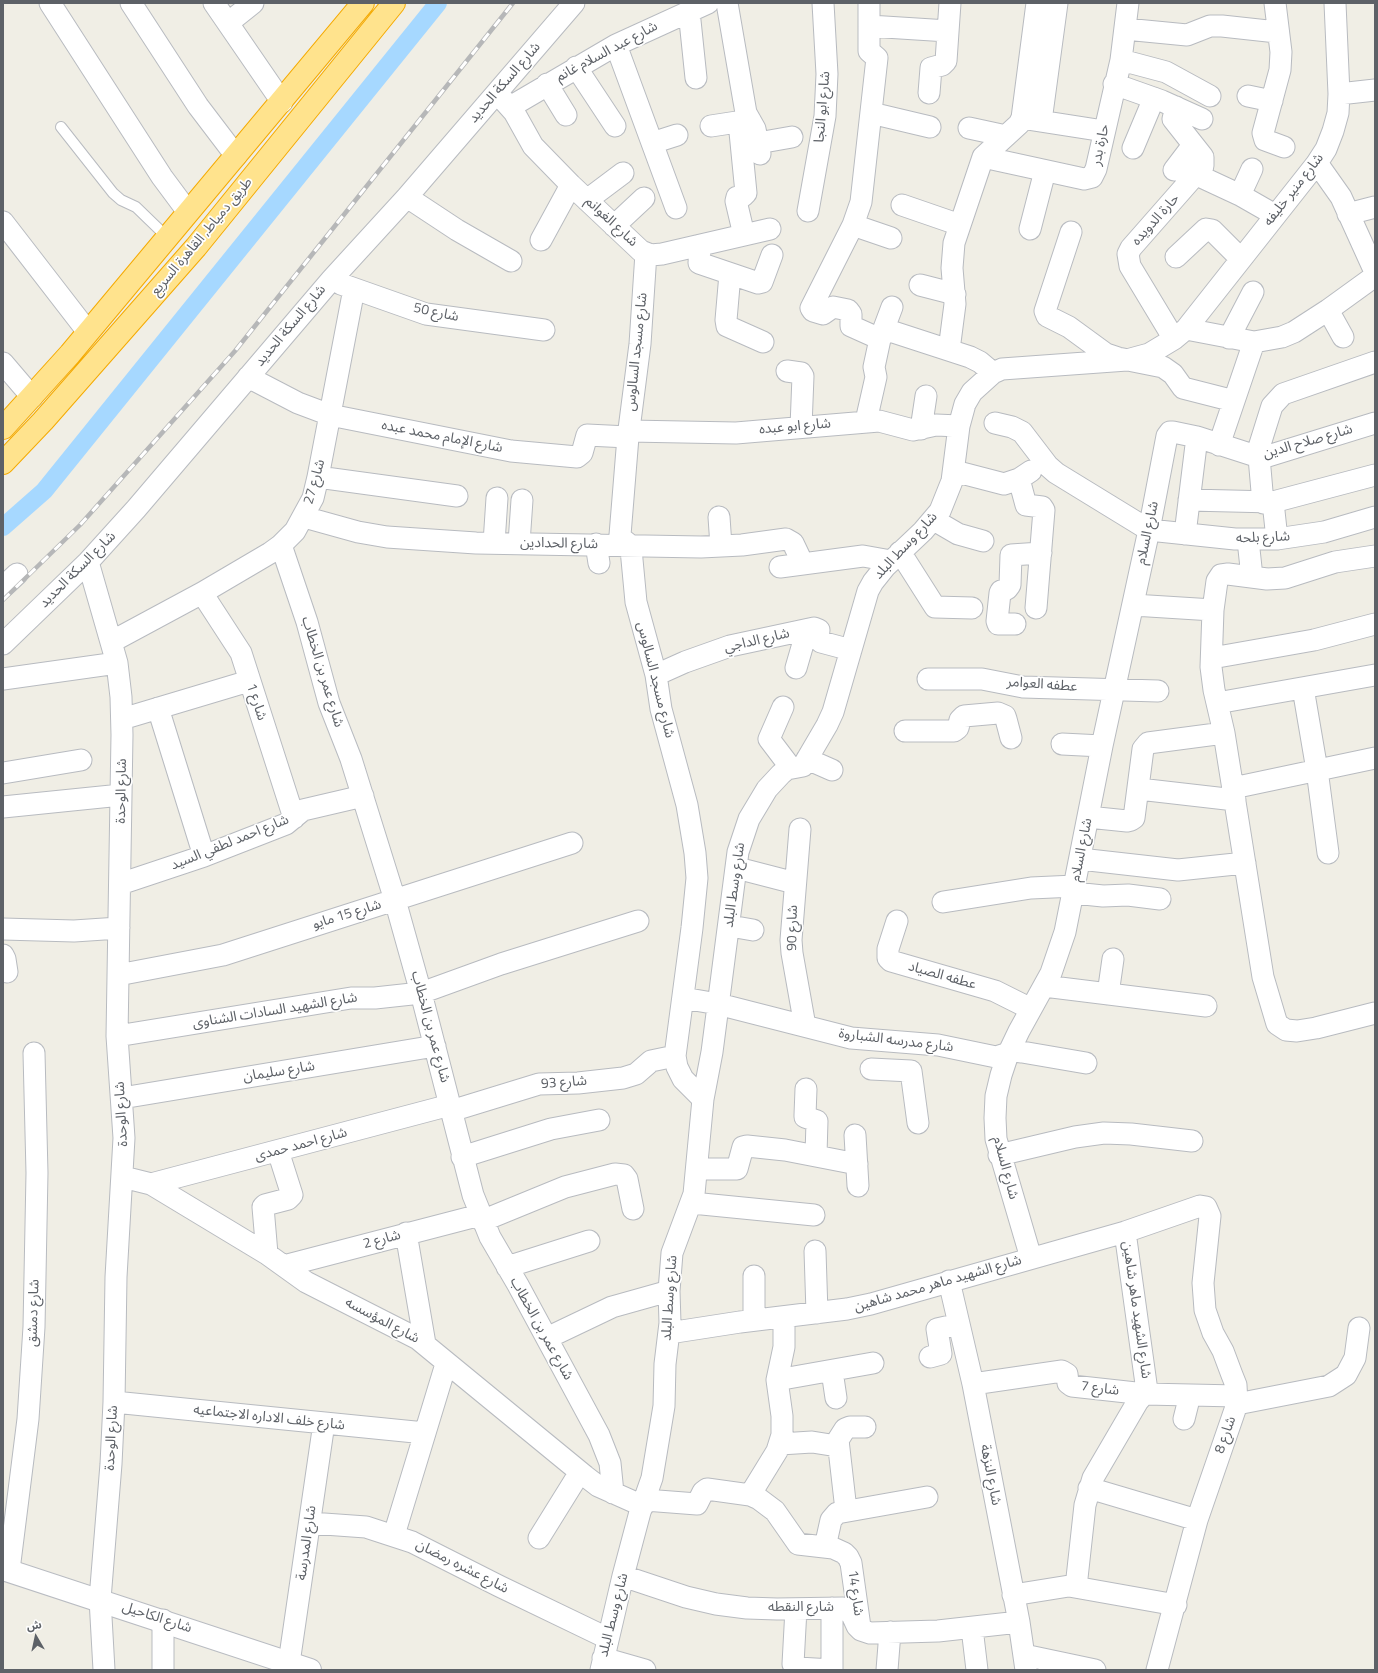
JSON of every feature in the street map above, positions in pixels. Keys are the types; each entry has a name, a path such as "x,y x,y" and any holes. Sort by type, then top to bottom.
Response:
{"highway":[{"name":"طريق دمياط, القاهرة السريع","path":"3,463 43,421 190,255 394,3"},
{"name":"طريق دمياط, القاهرة السريع","path":"3,428 88,332 166,237 282,102 356,5"},
{"path":"166,237 173,251 190,255"}],"street":[{"path":"50,3 162,177 188,212"},
{"path":"131,3 198,106 236,156"},
{"path":"214,3 282,102"},
{"path":"228,23 253,3"},
{"name":"شارع السكة الحديد","path":"3,644 88,562 136,509 332,279 407,197 504,100 574,3"},
{"path":"726,3 746,113 746,193 743,196 737,197 736,201 744,235"},
{"name":"شارع ابو النجا","path":"808,211 832,117 827,74 823,3"},
{"path":"869,3 869,52 877,58 871,113 872,183 861,202 853,224 811,308 813,311 823,314 832,307 848,310 851,314 850,325 852,328 949,350 975,359 993,373"},
{"path":"929,93 931,68 942,65 946,61 950,3"},
{"path":"1032,119 1037,3"},
{"path":"1032,119 1057,3"},
{"name":"حارة بدر","path":"983,157 1084,179 1092,177 1096,169 1114,84 1121,60 1128,3"},
{"path":"1275,3 1277,32 1281,52 1280,70 1264,137 1267,142 1284,147"},
{"name":"شارع منير خليفه","path":"1180,334 1317,163 1333,132 1339,94 1335,3"},
{"path":"689,8 696,78"},
{"name":"شارع عبد السلام غانم","path":"504,100 547,84 616,45 689,8"},
{"path":"869,26 948,31"},
{"path":"1125,29 1187,36 1203,28 1222,26 1277,32"},
{"path":"616,45 676,208"},
{"path":"1114,84 1188,112 1202,92 1166,72 1121,60"},
{"path":"576,67 615,126"},
{"path":"547,84 566,115"},
{"path":"1339,94 1375,90"},
{"path":"1248,96 1272,101"},
{"path":"1133,148 1154,98"},
{"name":"شارع الغوانم","path":"504,100 530,142 571,185 637,247 646,253 657,255 770,229"},
{"name":"حارة الدويده","path":"1180,334 1130,266 1128,254 1131,248 1197,175 1203,166 1203,157 1173,119 1188,112"},
{"path":"871,113 930,127"},
{"path":"949,350 955,304 952,279 952,256 960,225 983,157 1006,136 1032,119 1104,131"},
{"path":"711,126 745,121 755,129 759,148 792,137"},
{"path":"969,128 1006,136"},
{"path":"652,143 677,135"},
{"path":"1174,170 1193,144"},
{"path":"1317,163 1341,196 1375,272"},
{"path":"1240,196 1252,168"},
{"path":"1030,229 1045,171"},
{"path":"587,200 624,173"},
{"path":"1197,175 1275,215"},
{"path":"541,240 571,185"},
{"path":"407,197 457,230 511,261"},
{"path":"614,226 644,198"},
{"path":"902,205 960,225"},
{"path":"1348,214 1375,207"},
{"path":"3,222 88,332"},
{"path":"853,224 891,238"},
{"path":"1176,257 1206,228 1212,230 1241,259"},
{"path":"1070,232 1045,314 1049,318 1069,327 1106,354 1170,370 1183,388 1234,400"},
{"path":"700,245 699,263 758,283 762,282 772,255"},
{"name":"شارع مسجد السالوس","path":"646,253 640,344 629,434 620,535 621,538 630,545 636,602 656,675 661,709 687,805 697,878 675,1056 677,1067 683,1079 703,1099"},
{"path":"730,274 726,320 727,326 763,342"},
{"path":"1180,334 1229,338 1254,342 1282,337 1294,332 1328,310 1375,276"},
{"name":"شارع 50","path":"332,279 354,290 426,314 544,330"},
{"path":"920,285 955,294"},
{"name":"شارع 27","path":"111,642 202,593 281,545 295,531 313,498 354,290"},
{"path":"1229,338 1253,292"},
{"path":"866,421 876,377 874,367 882,334 892,307"},
{"path":"1328,310 1343,337"},
{"name":"شارع وسط البلد","path":"602,1664 623,1576 652,1478 664,1406 672,1253 692,1204 698,1169 703,1099 712,1052 730,926 738,852 742,836 757,804 781,774 799,764 833,712 868,591 879,573 934,520 946,499 954,471 959,426 965,404 972,392 993,373 1011,367 1127,360 1149,354 1180,334"},
{"path":"1220,445 1254,342"},
{"path":"1277,539 1257,457 1272,406 1280,397 1291,390 1375,362"},
{"path":"3,363 32,397"},
{"path":"787,371 800,373 803,376 801,427"},
{"name":"شارع الإمام محمد عبده","path":"248,377 298,404 330,415 504,449 577,457 582,454 587,435 629,434"},
{"path":"921,429 926,396"},
{"name":"شارع ابو عبده","path":"629,434 736,432 866,421 886,422 905,430 921,429 936,425 959,426"},
{"path":"995,423 1012,427 1022,432 1045,462 1056,473 1149,530"},
{"name":"شارع صلاح الدين","path":"1172,432 1197,437 1257,457 1268,456 1375,423"},
{"name":"شارع السلام","path":"1031,1258 999,1155 996,1139 996,1096 1008,1054 1058,957 1065,932 1102,746 1149,530 1167,436 1172,432"},
{"path":"1185,534 1197,437"},
{"path":"954,471 999,484 1019,479 1045,462"},
{"path":"1189,500 1268,502 1375,475"},
{"path":"318,477 456,496"},
{"path":"1019,479 1026,505 1042,507 1044,510 1036,608"},
{"path":"494,543 497,498"},
{"path":"519,543 522,500"},
{"name":"شارع الحدادين","path":"304,517 358,532 387,537 411,540 519,543 597,554 630,545 679,547 721,546 789,540 793,543 803,564"},
{"path":"719,517 721,546"},
{"name":"شارع بلحه","path":"1149,530 1248,540 1277,539 1324,532 1375,517"},
{"path":"934,520 958,534 983,541"},
{"path":"1248,540 1252,577"},
{"name":"شارع عمر بن الخطاب","path":"281,545 309,627 329,703 351,759 395,900 435,1046 462,1157 481,1218 602,1442 610,1464 613,1493"},
{"path":"1015,624 998,624 997,621 1000,593 1010,585 1011,555 1041,553"},
{"path":"780,567 863,556 896,556 934,607 972,608"},
{"path":"1375,556 1335,562 1285,578 1267,579 1224,573 1217,582 1213,610 1212,658 1212,677 1224,733 1263,977 1277,1024 1286,1030 1297,1031 1316,1028 1375,1013"},
{"name":"شارع الوحدة","path":"88,562 117,663 120,680 122,719 117,1036 124,1138 123,1177 116,1277 114,1402 110,1476 100,1600 104,1670"},
{"name":"شارع 1","path":"202,593 240,654 294,818"},
{"path":"1133,604 1213,610"},
{"path":"1212,658 1314,640 1375,624"},
{"name":"شارع الداجي","path":"656,675 685,662 730,646 816,628 821,642 851,650"},
{"path":"796,668 807,630"},
{"path":"3,679 117,663"},
{"path":"1217,703 1375,676"},
{"name":"عطفه العوامر","path":"928,679 982,678 1023,687 1158,691"},
{"path":"122,719 249,681"},
{"path":"1002,714 1004,706 1003,683"},
{"path":"1303,688 1317,770 1328,853"},
{"path":"784,707 769,739 799,764 832,770"},
{"path":"158,708 204,856"},
{"path":"905,731 954,731 958,728 960,720 964,716 1002,714"},
{"path":"1002,714 1006,719 1011,738"},
{"path":"1088,817 1131,820 1136,814 1143,749 1148,743 1224,733"},
{"path":"1062,744 1102,746"},
{"path":"1138,789 1234,794 1317,770 1375,758"},
{"path":"3,773 81,760"},
{"path":"3,807 121,795"},
{"name":"شارع احمد لطفي السيد","path":"120,884 204,856 286,824 303,810 363,796"},
{"name":"شارع 90","path":"800,829 795,883 792,953 805,1026"},
{"name":"شارع 15 مايو","path":"118,975 222,954 572,843"},
{"path":"1080,859 1184,870 1245,863"},
{"path":"737,868 795,883"},
{"path":"944,902 1031,888 1074,889 1103,896 1128,895 1160,899"},
{"name":"عطفه الصياد","path":"897,921 888,949 888,958 891,961 996,991 1031,1009"},
{"name":"شارع الشهيد السادات الشناوى","path":"117,1036 351,998 375,998 421,993 500,964 638,922"},
{"path":"730,926 753,930"},
{"path":"3,929 74,931 119,928"},
{"path":"1108,994 1113,959"},
{"path":"1044,986 1206,1006"},
{"name":"شارع مدرسه الشباروة","path":"683,998 718,1004 852,1038 938,1045 996,1056 1022,1052 1086,1063"},
{"path":"914,1043 911,1071 918,1123"},
{"name":"شارع سليمان","path":"122,1098 435,1046"},
{"name":"شارع دمشق","path":"6,1570 28,1419 34,1327 37,1173 34,1053"},
{"name":"شارع 93","path":"451,1108 539,1084 578,1083 630,1076 636,1074 651,1061 675,1056"},
{"path":"871,1069 911,1071"},
{"path":"806,1090 805,1117 817,1121 816,1155"},
{"name":"شارع احمد حمدى","path":"151,1184 451,1108"},
{"path":"462,1157 551,1129 599,1120"},
{"path":"999,1155 1075,1137 1104,1133 1131,1134 1192,1141"},
{"path":"855,1135 858,1186"},
{"path":"698,1169 737,1169 743,1148 747,1146 816,1155 857,1164"},
{"path":"267,1254 263,1207 265,1205 288,1199 292,1195 278,1151"},
{"name":"شارع 2","path":"284,1266 406,1233 481,1218 565,1187 615,1174 624,1175 627,1180 633,1209"},
{"name":"شارع المؤسسه","path":"123,1177 151,1184 267,1254 306,1282 425,1344 446,1364 598,1486 613,1493 644,1503"},
{"path":"692,1204 814,1215"},
{"name":"شارع الشهيد ماهر محمد شاهين","path":"669,1333 754,1320 817,1313 871,1304 1125,1232 1200,1206 1206,1207 1210,1216 1203,1283 1205,1310 1212,1333 1223,1351 1232,1375 1237,1400"},
{"name":"شارع الشهيد ماهر شاهين","path":"1076,1587 1089,1488 1098,1467 1138,1401 1146,1394 1147,1387 1125,1232"},
{"path":"406,1233 425,1344"},
{"path":"507,1267 589,1241"},
{"path":"815,1251 817,1313"},
{"path":"754,1276 754,1320"},
{"name":"شارع النزهة","path":"949,1281 973,1384 1019,1622 1025,1663"},
{"path":"547,1338 612,1307 669,1291"},
{"path":"750,1495 780,1444 783,1426 777,1380 784,1347 784,1317"},
{"path":"930,1357 940,1354 937,1330 959,1324"},
{"name":"شارع 7","path":"973,1384 1062,1371 1067,1374 1068,1382 1072,1386 1146,1394 1190,1395 1237,1400 1329,1386 1346,1375 1354,1358 1359,1328"},
{"path":"777,1380 873,1363"},
{"path":"394,1535 446,1364"},
{"path":"832,1371 836,1398"},
{"path":"1184,1418 1190,1395"},
{"name":"شارع 8","path":"1157,1670 1176,1605 1197,1520 1237,1400"},
{"name":"شارع خلف الاداره الاجتماعيه","path":"114,1402 425,1433"},
{"name":"شارع المدرسة","path":"299,1667 310,1523 324,1423"},
{"path":"846,1510 837,1446 840,1434 845,1429 866,1427"},
{"path":"780,1444 812,1442 837,1446"},
{"path":"539,1538 580,1472"},
{"path":"1089,1488 1197,1520"},
{"name":"شارع 14","path":"644,1503 698,1504 704,1490 707,1489 750,1495 759,1499 775,1511 798,1544 839,1549 844,1553 851,1563 860,1630"},
{"path":"826,1547 831,1520 837,1513 846,1510 927,1497"},
{"name":"شارع عشره رمضان","path":"310,1523 366,1527 394,1535 427,1548 499,1586 607,1638"},
{"name":"شارع الكاحيل","path":"6,1570 163,1620 299,1667"},
{"name":"شارع النقطه","path":"623,1576 686,1597 716,1604 747,1608 832,1608 848,1611 860,1630"},
{"path":"1013,1595 1063,1587 1076,1587 1176,1605"},
{"path":"796,1609 793,1664 798,1668 832,1670 832,1608"},
{"path":"163,1620 163,1670"},
{"path":"860,1630 870,1633 972,1628 1019,1622"},
{"path":"972,1628 977,1670"},
{"path":"887,1670 890,1632"},
{"path":"1025,1663 1095,1670"},
{"path":"602,1664 645,1670"}],"lane":[{"path":"61,127 117,197 136,207 166,237"}],"waterway":[{"path":"3,527 44,491 438,3"}],"railway":[{"path":"3,600 80,525 235,351 513,3"}]}
